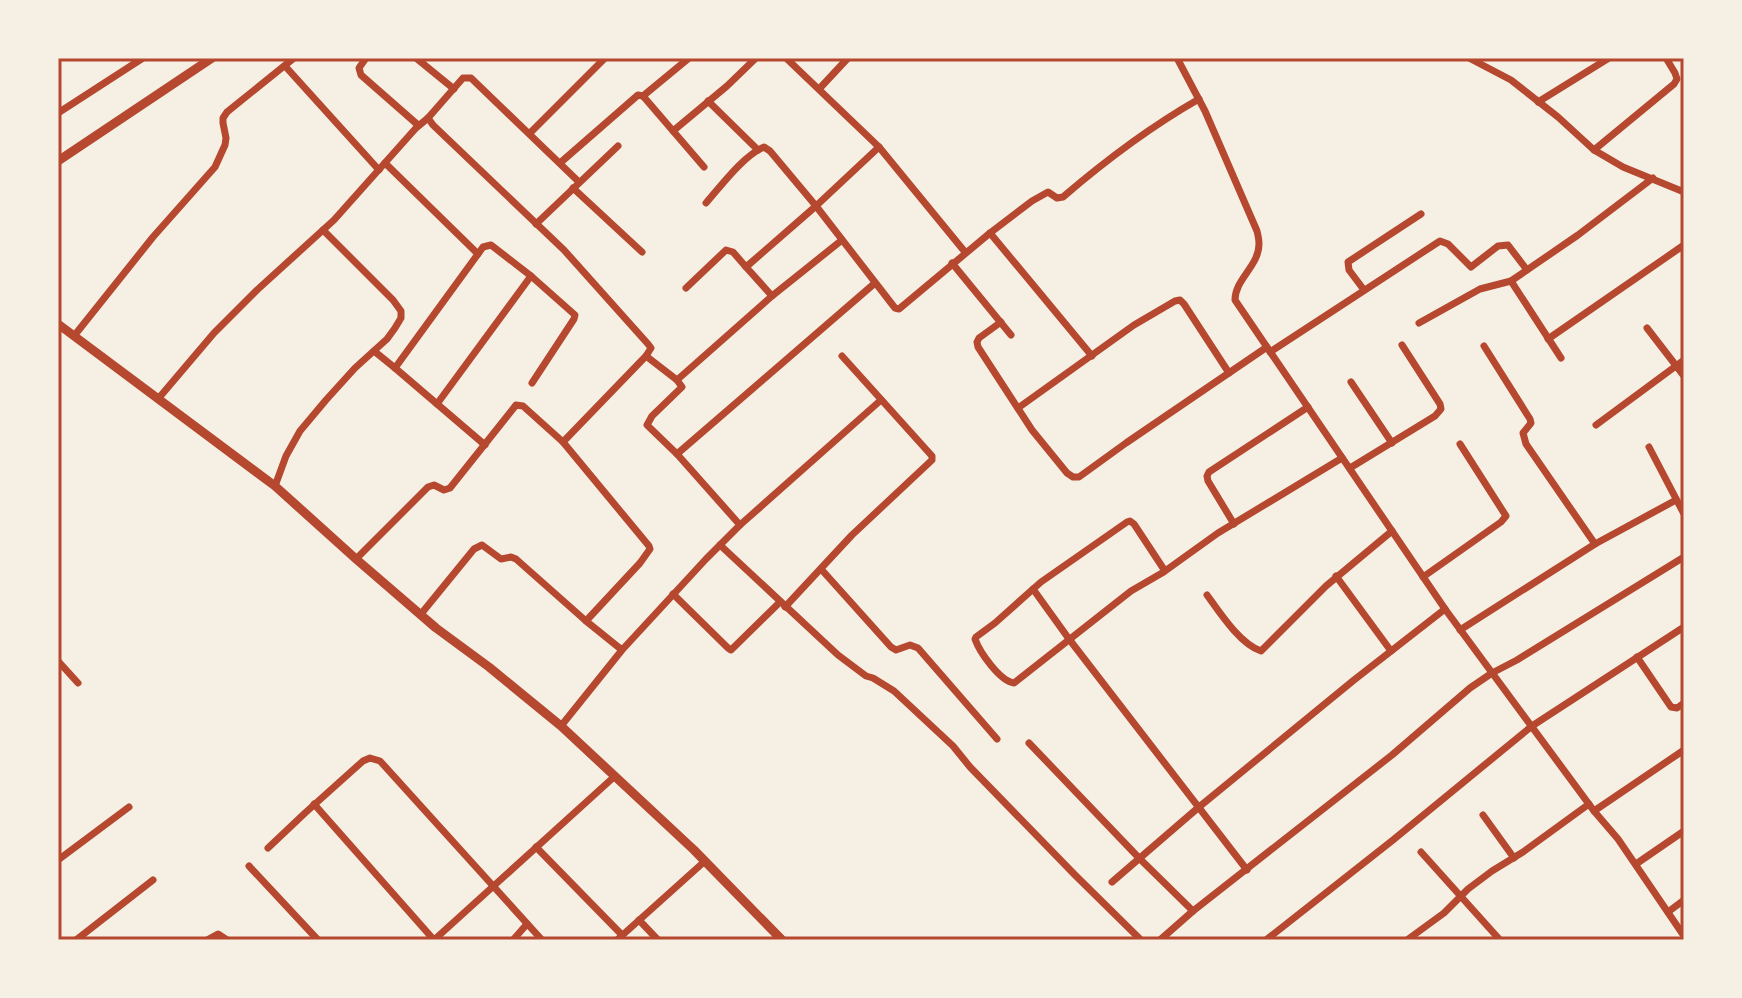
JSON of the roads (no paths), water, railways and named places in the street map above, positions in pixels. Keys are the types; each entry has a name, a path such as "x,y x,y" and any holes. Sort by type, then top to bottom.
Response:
{"street":[{"path":"119,58 127,68"},
{"path":"58,113 143,58"},
{"path":"58,161 212,58"},
{"path":"74,336 153,237 215,167 225,145 223,118 227,112 294,58"},
{"path":"366,58 359,68 361,75 418,125"},
{"path":"416,58 454,89"},
{"path":"530,133 605,58"},
{"path":"560,163 635,96 643,96 689,58"},
{"path":"673,131 756,58"},
{"path":"786,58 879,147 965,252"},
{"path":"820,88 848,58"},
{"path":"1191,58 1178,60 1199,99 1257,231 1259,245 1256,257 1236,289 1235,300 1445,609 1618,839 1684,936"},
{"path":"1469,58 1511,80 1594,150 1623,167 1684,192"},
{"path":"1538,102 1609,58"},
{"path":"1594,150 1674,84 1677,79 1666,58"},
{"path":"285,66 382,166 478,254"},
{"path":"158,399 214,333 323,230 463,78 471,78 530,133 642,252"},
{"path":"643,96 704,167"},
{"path":"706,203 734,171 764,147 816,206 895,308 899,309 965,252 1040,195 1048,192 1057,198 1063,197 1136,138 1199,99"},
{"path":"708,101 758,150"},
{"path":"428,118 564,250 651,348 563,442"},
{"path":"536,224 618,146"},
{"path":"746,267 879,147"},
{"path":"1419,323 1480,289 1511,281 1653,178"},
{"path":"1364,290 1349,270 1348,262 1421,214"},
{"path":"275,486 286,456 300,431 355,368 387,339 401,318 401,311 393,300 323,230"},
{"path":"990,233 1092,356"},
{"path":"677,380 772,296 842,240"},
{"path":"1001,322 979,338 978,347 1032,430 1067,473 1079,477 1229,373 1440,241 1448,244 1471,267 1498,246 1508,245 1527,270"},
{"path":"395,368 483,247 491,245 575,315 532,383"},
{"path":"1548,339 1684,245"},
{"path":"686,288 726,250 733,252 772,296"},
{"path":"952,263 1011,335"},
{"path":"437,404 531,276"},
{"path":"1511,281 1561,358"},
{"path":"677,454 875,283"},
{"path":"1018,408 1134,325 1180,300 1229,373"},
{"path":"58,324 275,486 436,628 561,726 705,861 780,939"},
{"path":"1647,328 1684,376"},
{"path":"1350,468 1435,416 1441,409 1402,345"},
{"path":"1484,346 1530,419 1531,423 1523,433 1526,444 1595,544"},
{"path":"374,351 485,445"},
{"path":"646,356 681,385 681,389 652,416 647,425 740,525"},
{"path":"673,594 731,650 821,569 852,535 932,460 932,456 842,356"},
{"path":"1596,425 1684,360"},
{"path":"1351,382 1392,443"},
{"path":"561,726 622,650 720,545 881,400"},
{"path":"356,559 428,487 450,488 513,407 519,404 563,442 650,549 586,621"},
{"path":"1234,524 1208,481 1209,472 1308,407"},
{"path":"1423,577 1506,516 1460,444"},
{"path":"1649,447 1684,514"},
{"path":"1165,571 1134,524 1130,521 1119,525 1033,589 976,637 976,644 1007,682 1014,683 1131,591 1165,571 1234,524 1342,458"},
{"path":"1460,630 1595,544 1676,500"},
{"path":"1207,595 1247,643 1261,651 1336,576 1392,531"},
{"path":"421,614 474,549 482,545 501,559 516,559 622,650"},
{"path":"720,545 838,655 866,676 894,691 953,746 996,794 1141,940"},
{"path":"1160,940 1392,755 1470,688 1684,557"},
{"path":"821,569 891,647 896,650 910,645 918,648 997,739"},
{"path":"1336,576 1391,651"},
{"path":"1033,589 1247,870"},
{"path":"1112,882 1199,807 1445,609"},
{"path":"1266,940 1532,726 1684,627"},
{"path":"1637,657 1671,707 1677,708 1684,703"},
{"path":"58,661 78,683"},
{"path":"1029,743 1193,911"},
{"path":"1407,940 1492,871 1684,750"},
{"path":"268,848 363,761 375,758 542,940"},
{"path":"314,804 434,940 615,776"},
{"path":"58,860 129,807"},
{"path":"1483,815 1514,858"},
{"path":"1636,864 1684,831"},
{"path":"536,847 619,938 705,861"},
{"path":"1421,852 1500,940"},
{"path":"249,866 318,940"},
{"path":"76,940 153,880"},
{"path":"1668,912 1684,900"},
{"path":"639,920 658,940"},
{"path":"513,940 527,924"},
{"path":"207,940 218,934 227,940"}]}
